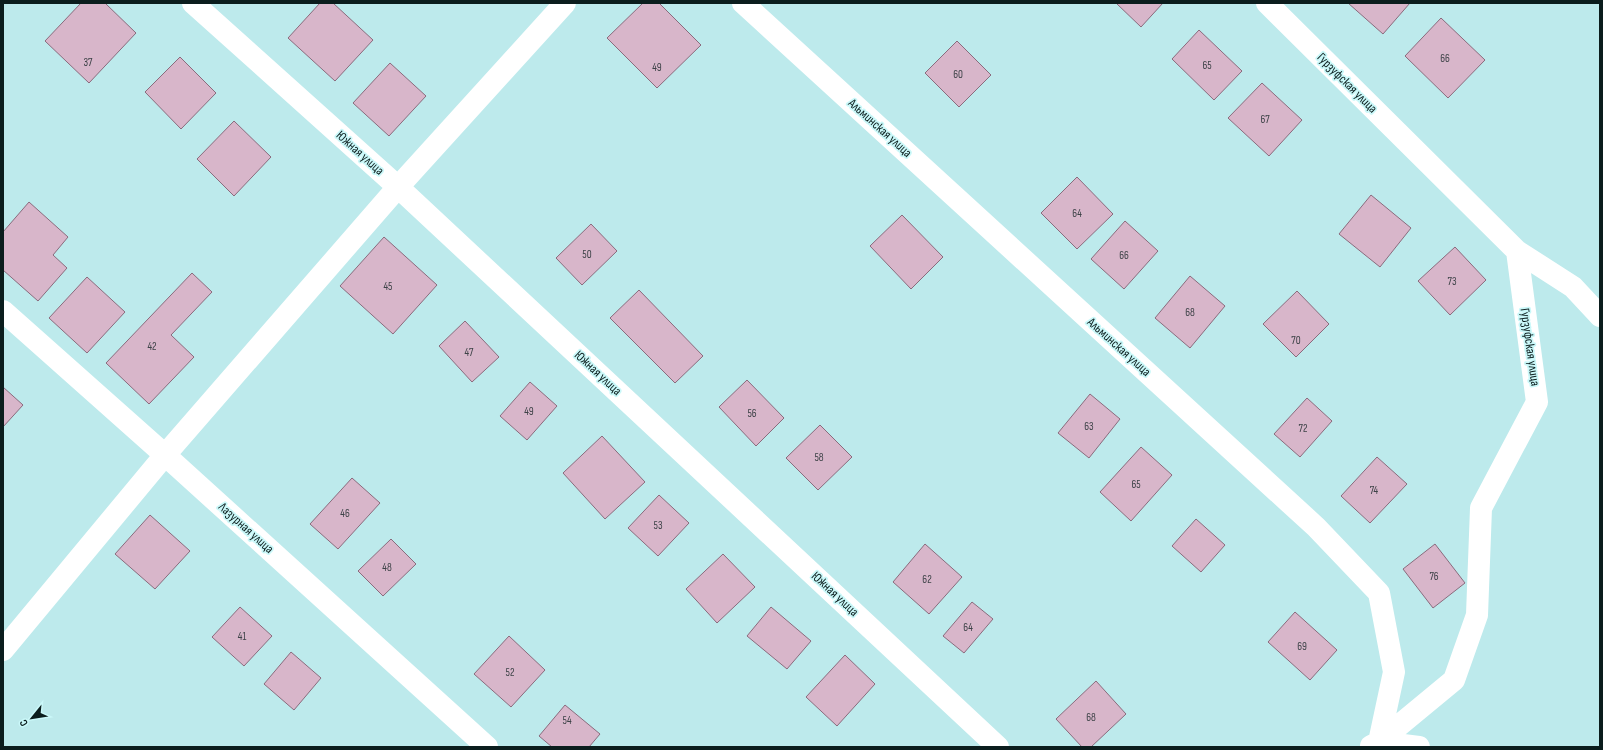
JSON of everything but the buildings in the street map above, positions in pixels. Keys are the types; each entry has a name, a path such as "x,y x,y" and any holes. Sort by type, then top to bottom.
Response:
{"street":[{"name":"Южная улица","path":"193,3 398,187 998,747"},
{"path":"3,650 166,455 398,187 565,3"},
{"name":"Альминская улица","path":"743,3 1316,527 1379,593 1394,672 1373,745"},
{"name":"Гурзуфская улица","path":"1267,3 1517,252 1538,402 1481,508 1477,615 1454,680 1373,745"},
{"path":"1517,252 1573,287 1600,316"},
{"name":"Лазурная улица","path":"3,311 166,455 487,747"},
{"path":"1373,745 1419,747"}]}
